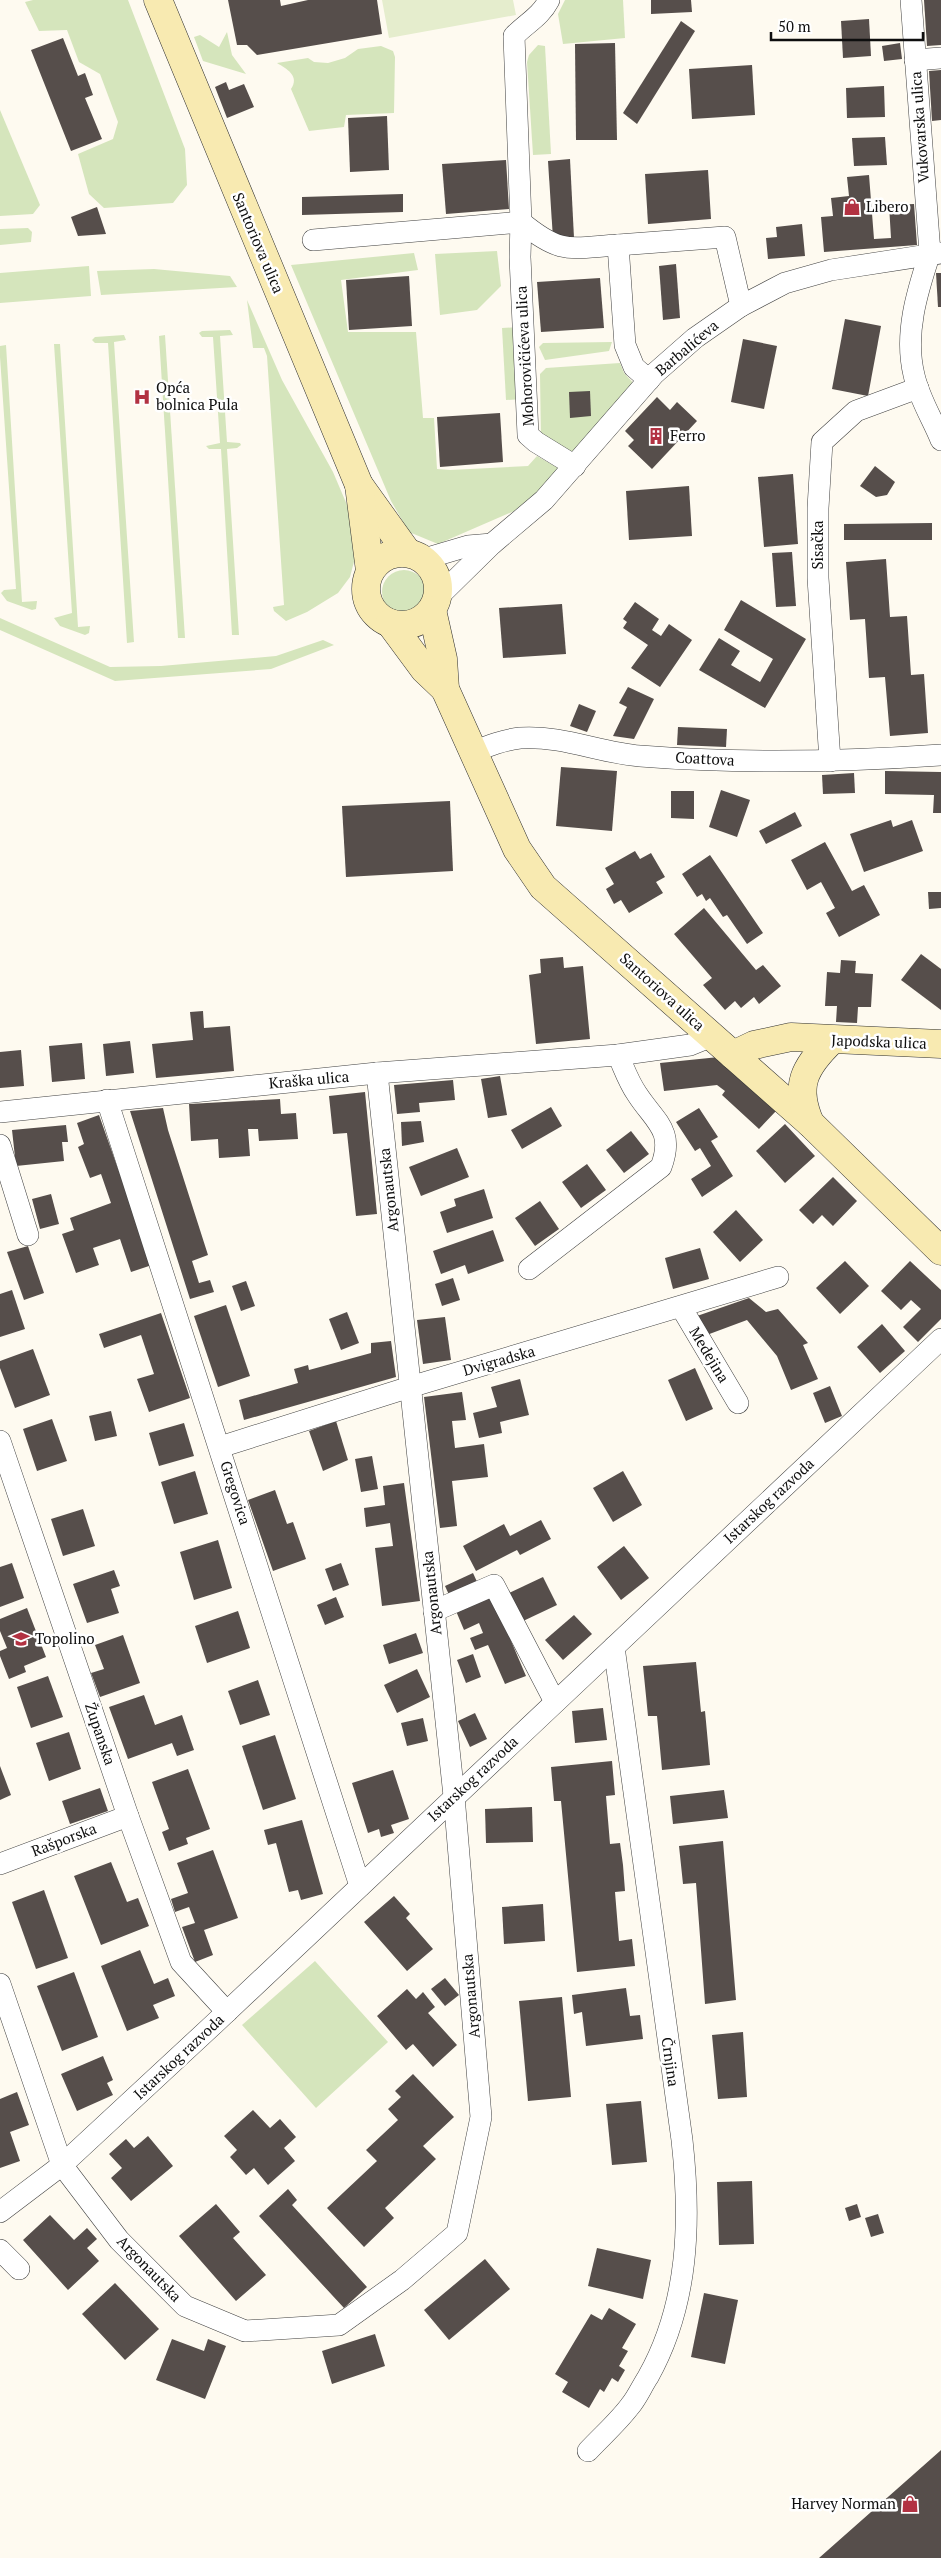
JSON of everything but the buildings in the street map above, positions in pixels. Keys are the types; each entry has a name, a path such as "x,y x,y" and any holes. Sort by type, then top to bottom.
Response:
{"main road":[{"name":"Santoriova ulica","path":"158,0 359,485 370,571"},
{"name":"Santoriova ulica","path":"359,485 415,556"},
{"path":"396,552 415,556 436,576 439,587 435,604 424,618 413,624 401,625 390,623 374,612 368,601 366,589 370,571 386,556 396,552"},
{"name":"Santoriova ulica","path":"435,604 445,689 516,849 543,887 810,1124 941,1251"},
{"name":"Santoriova ulica","path":"390,623 424,669 445,689"},
{"path":"810,1124 801,1095 803,1080 824,1040"},
{"name":"Japodska ulica","path":"737,1058 783,1057 824,1040 941,1044"}],"street":[{"name":"Mohorovičićeva ulica","path":"549,0 542,14 530,20 514,36 521,222 520,257 528,435 575,466"},
{"name":"Vukovarska ulica","path":"911,0 915,60 935,253"},
{"path":"915,60 941,58"},
{"path":"313,240 521,222 549,243 565,248 725,237 741,306"},
{"path":"618,245 625,345 634,367 649,380"},
{"path":"935,253 917,292 911,332 913,374 941,440"},
{"name":"Barbalićeva","path":"435,604 492,544 544,500 649,380 695,338 741,306 785,283 831,270 935,253"},
{"name":"Sisačka","path":"830,760 818,578 818,508 822,442 856,411 918,388"},
{"path":"415,556 468,546 492,544"},
{"name":"Coattova","path":"473,752 502,741 522,738 561,741 638,756 788,763 941,755"},
{"name":"Kraška ulica","path":"0,1112 377,1073 618,1055 690,1045 712,1036"},
{"path":"529,1269 660,1167 667,1151 664,1134 628,1080 618,1055"},
{"name":"Argonautska","path":"0,1984 62,2165 119,2240 185,2306 245,2331 339,2325 402,2280 457,2233 481,2117 454,1796 377,1073"},
{"name":"Gregovica","path":"107,1100 360,1886"},
{"path":"0,1145 28,1235"},
{"name":"Dvigradska","path":"220,1447 410,1387 778,1277"},
{"name":"Medejina","path":"681,1307 738,1403"},
{"name":"Istarskog razvoda","path":"0,2212 62,2165 941,1339"},
{"name":"Županska","path":"0,1441 180,1962 226,2012"},
{"path":"434,1611 494,1585 555,1702"},
{"name":"Črnjina","path":"588,2450 632,2405 662,2352 685,2265 688,2230 687,2183 682,2140 614,1647"},
{"name":"Rašporska","path":"0,1864 128,1816"},
{"path":"0,2250 19,2268"}],"green space":[{"path":"33,0 128,0 185,149 187,185 173,203 104,208 89,194 78,154 113,139 118,122 100,74 79,62 67,30 39,31 25,2"},
{"path":"382,0 513,0 516,15 389,38"},
{"path":"565,0 623,0 625,38 563,44 558,14"},
{"path":"227,32 232,55 246,74 203,61 194,37 200,35 219,47"},
{"path":"538,45 545,46 551,154 533,155 527,62 529,55"},
{"path":"381,46 393,51 395,57 394,113 346,115 344,127 309,131 291,89 293,77 288,70 277,63 308,58 314,62 328,63 345,58 358,49"},
{"path":"0,110 40,205 33,214 0,216"},
{"path":"28,228 32,232 31,242 0,245 0,229"},
{"path":"497,251 501,286 477,310 440,315 435,254"},
{"path":"414,253 418,270 341,280 348,332 416,332 423,418 434,418 437,469 528,466 537,456 565,472 542,499 438,544 409,532 391,501 291,265"},
{"path":"89,266 91,296 0,303 0,273"},
{"path":"154,269 230,276 237,287 101,295 97,271"},
{"path":"247,300 282,380 333,472 356,526 357,550 350,577 338,593 307,612 286,621 274,611 273,607 284,605 267,356 264,348 253,348"},
{"path":"519,327 523,399 506,400 502,328"},
{"path":"230,330 233,335 220,336 227,442 240,443 241,445 237,448 227,449 239,635 232,635 221,449 209,449 206,446 220,443 213,337 202,337 199,333 202,331"},
{"path":"124,335 126,340 114,342 134,642 127,643 108,343 95,343 92,340 95,337"},
{"path":"165,335 185,638 178,638 159,336"},
{"path":"612,342 609,351 545,360 539,347 543,343"},
{"path":"54,344 60,344 78,627 90,626 89,633 85,635 60,626 54,618 72,613"},
{"path":"6,345 22,602 37,601 36,609 32,610 7,601 1,593 4,590 16,589 0,357 0,346"},
{"path":"620,363 624,373 638,388 574,462 541,441 540,374 546,368"},
{"path":"408,570 420,576 425,583 425,601 420,608 413,613 400,614 392,611 385,604 382,588 385,580 392,573"},
{"path":"0,618 110,667 161,666 276,656 323,640 334,645 271,669 115,681 0,630"},
{"path":"315,1961 388,2042 316,2108 242,2025"}],"place":[{"name":"Libero","path":"852,207"},
{"name":"Opća bolnica Pula","path":"142,397"},
{"name":"Ferro","path":"656,436"},
{"name":"Topolino","path":"21,1639"},
{"name":"Harvey Norman","path":"910,2504"}]}
